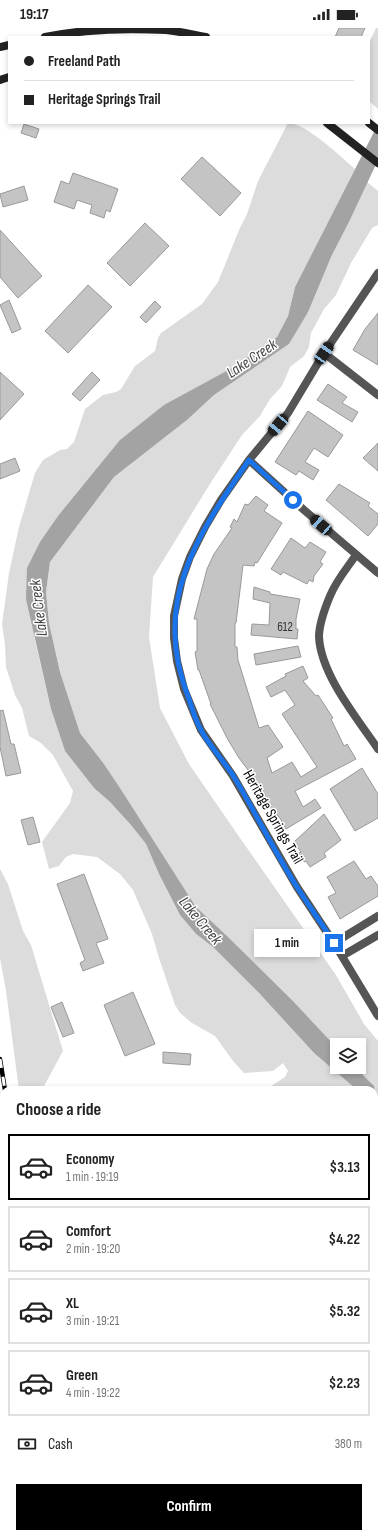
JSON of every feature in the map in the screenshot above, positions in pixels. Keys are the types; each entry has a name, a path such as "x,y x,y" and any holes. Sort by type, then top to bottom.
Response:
{"main road":[{"path":"50,36 67,33 128,28 166,30 200,36"},
{"path":"328,124 378,163"},
{"path":"370,124 378,130"}],"street":[{"name":"Heritage Springs Trail","path":"378,273 324,353 288,414 249,460 221,500 190,557 182,579 174,616 174,638 177,661 184,688 201,730 233,776 297,886 334,943 378,1016"},
{"path":"324,353 378,395"},
{"path":"249,460 378,573"},
{"path":"356,555 330,595 323,614 319,636 323,656 329,674 378,749"},
{"path":"334,943 378,916"},
{"path":"342,956 378,934"}],"shaded area":[{"path":"376,28 378,28 378,109 370,102 370,41"},
{"path":"287,124 295,124 304,128 355,169 295,287 288,316 277,337 232,368 58,516 34,636 51,709 65,751 94,788 110,802 146,844 159,874 180,915 196,934 213,947 259,993 314,1053 330,1067 330,1074 338,1074 352,1086 271,1086 285,1077 288,1071 283,1063 273,1071 244,1073 233,1061 215,1036 192,1023 180,1013 175,1005 152,934 133,890 120,874 97,857 73,854 66,857 59,866 49,869 42,842 70,803 73,791 53,755 41,743 29,736 22,708 15,695 6,667 2,624 9,573 19,527 35,473 43,460 60,450 67,449 74,442 85,409 103,395 116,392 121,389 135,366 155,351 158,338 161,333 202,304 218,282 247,214 258,181"},
{"path":"367,182 378,191 378,225 372,228 351,263 336,295 324,309 311,333 309,347 304,356 290,367 282,386 270,399 260,416 242,435 153,577 149,637 160,708 189,764 336,975 364,1024 378,1041 378,1086 374,1086 362,1074 366,1074 366,1038 330,1038 330,1041 293,1001 196,907 104,764 80,733 60,672 49,623 46,592 50,562 114,477 187,420 214,395 289,344"},
{"path":"0,869 8,884 23,931 31,945 63,1051 44,1086 18,1086 6,991 0,958"}],"water":[{"name":"Lake Creek","path":"378,124 378,160 331,257 308,312 289,344 214,395 187,420 114,477 50,562 46,592 49,623 60,672 80,733 104,764 122,791 196,907 293,1001 330,1041 330,1067 314,1053 259,993 213,947 196,934 180,915 159,874 146,844 110,802 94,788 65,751 51,709 26,599 27,568 40,542 58,516 120,440 164,405 232,368 277,337 288,316 295,287"},
{"path":"338,1074 362,1074 374,1086 352,1086"}],"building":[{"path":"339,28 365,28 361,36 335,36"},
{"path":"24,124 39,129 36,138 21,133"},
{"path":"202,157 241,193 220,216 181,179"},
{"path":"73,173 118,189 110,212 106,210 104,218 90,213 92,205 77,200 74,209 54,202 61,181 69,184"},
{"path":"24,186 28,200 3,207 0,194"},
{"path":"145,223 169,246 130,286 107,263"},
{"path":"0,230 42,276 18,298 0,277"},
{"path":"88,285 112,307 68,353 45,331"},
{"path":"9,300 21,329 12,333 0,305"},
{"path":"155,301 161,307 146,323 140,317"},
{"path":"378,313 378,365 353,350 365,329"},
{"path":"0,372 24,394 0,420"},
{"path":"92,372 100,380 80,401 72,394"},
{"path":"328,384 347,397 342,403 358,412 352,422 317,400"},
{"path":"308,411 343,435 328,457 314,448 305,462 319,470 313,480 299,471 296,475 275,462"},
{"path":"378,443 378,471 363,458"},
{"path":"15,458 20,471 0,479 0,464"},
{"path":"339,484 370,503 368,506 378,514 378,524 368,536 326,500"},
{"path":"256,496 268,505 264,511 282,523 257,563 255,562 254,566 243,565 235,623 235,647 237,647 238,660 259,728 268,725 283,747 267,758 272,773 292,762 301,777 317,767 282,714 295,705 285,690 271,697 266,687 286,676 285,674 303,666 308,678 303,681 316,696 318,695 333,718 331,719 344,746 347,744 356,759 295,791 303,807 315,799 321,808 286,829 280,818 272,810 254,778 239,758 227,738 210,704 198,670 195,652 197,651 197,619 194,619 207,569 214,554 232,528 230,527 234,519 237,522 245,504 248,505"},
{"path":"291,538 305,548 310,542 326,552 320,562 323,564 314,576 313,582 309,580 307,584 283,572 281,575 271,569"},
{"path":"254,587 270,592 270,594 300,599 296,619 296,629 298,629 297,639 251,635 252,624 269,625 270,603 253,599"},
{"path":"298,646 301,657 256,665 254,654"},
{"path":"3,710 11,744 14,744 21,773 6,776 0,747 0,711"},
{"path":"362,768 378,794 378,818 355,831 330,789"},
{"path":"324,814 341,840 324,853 326,857 310,867 306,861 304,862 299,853 301,852 294,842"},
{"path":"33,817 40,842 28,845 21,820"},
{"path":"354,861 366,879 371,876 378,886 378,896 340,919 328,897 336,893 327,877"},
{"path":"84,874 108,939 96,943 104,963 83,971 80,963 85,960 57,884"},
{"path":"133,992 155,1044 125,1056 104,1005"},
{"path":"62,1002 74,1033 63,1037 51,1007"},
{"path":"163,1052 191,1054 190,1065 163,1063"}],"railway":[{"path":"0,1059 4,1086"}],"route":[{"path":"293,500 249,460 221,500 190,557 182,579 174,616 174,638 177,661 184,688 201,730 233,776 297,886 334,943"}]}
